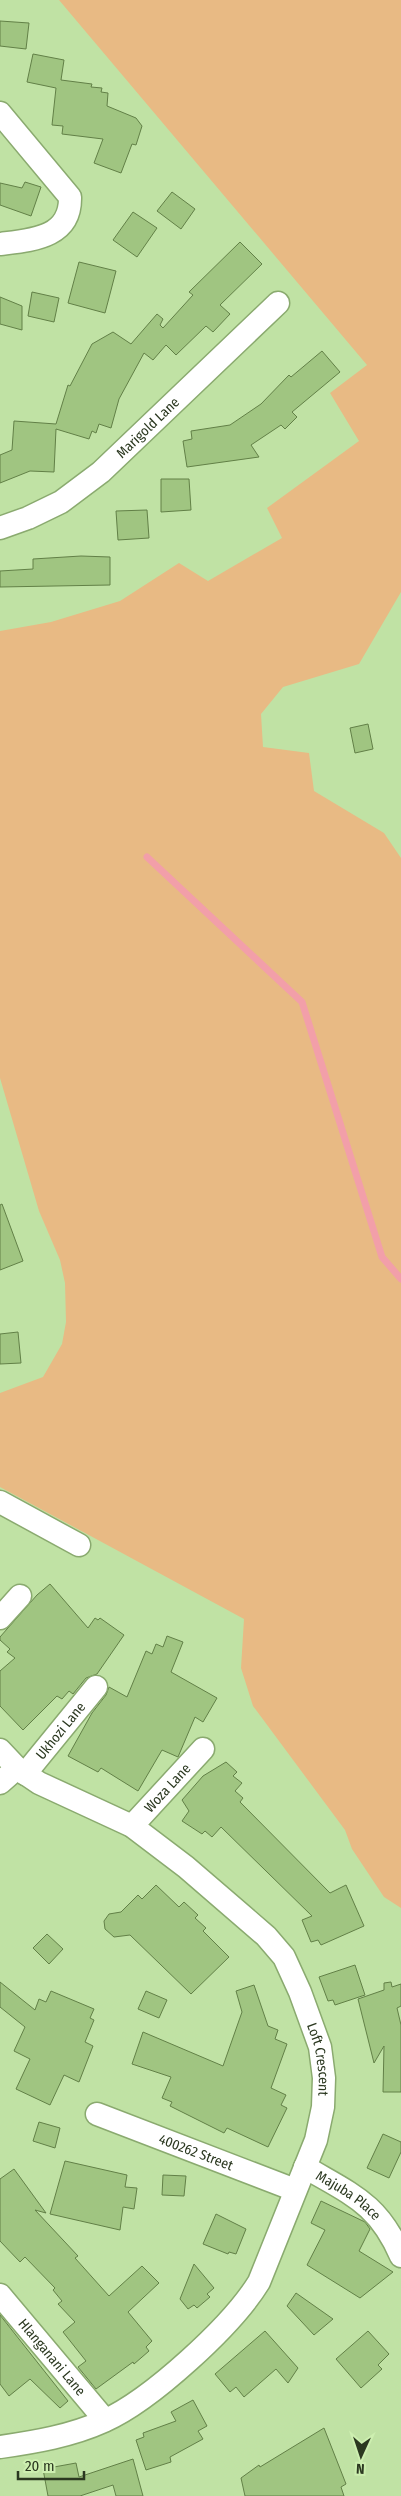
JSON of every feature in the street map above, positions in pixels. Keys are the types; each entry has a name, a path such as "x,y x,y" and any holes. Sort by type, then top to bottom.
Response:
{"street":[{"path":"0,113 70,197 70,208 67,218 49,235 0,244"},
{"name":"Marigold Lane","path":"0,528 28,518 61,502 102,472 278,303"},
{"path":"0,1502 79,1545"},
{"path":"0,1618 20,1596"},
{"name":"Ukhozi Lane","path":"0,1783 21,1771 96,1687"},
{"name":"Woza Lane","path":"132,1826 203,1749"},
{"name":"Loft Crescent","path":"0,1750 21,1771 69,1798 132,1826 186,1867 266,1936 284,1957 300,1992 320,2047 324,2078 323,2107 316,2140 260,2282 247,2302 225,2326 150,2392 105,2420 71,2434 0,2447"},
{"name":"400262 Street","path":"97,2114 295,2190"},
{"name":"Majuba Place","path":"306,2167 368,2205 382,2219 401,2256"},
{"name":"Hlanganani Lane","path":"0,2295 105,2420"}],"shaded area":[{"path":"59,0 401,0 401,592 359,664 283,687 261,714 263,747 309,753 314,791 384,833 401,858 401,1908 384,1897 352,1849 345,1830 253,1706 241,1668 244,1619 0,1487 0,1393 43,1377 62,1344 66,1322 65,1283 60,1260 39,1211 0,1078 0,631 51,622 120,601 179,563 208,581 282,538 267,508 359,441 330,393 367,365"}],"building":[{"path":"0,21 29,23 26,49 0,46"},
{"path":"33,54 64,60 61,80 92,84 91,87 102,88 101,92 108,93 107,106 136,118 142,126 136,145 132,144 121,173 94,163 103,139 62,134 63,126 52,125 56,88 27,82"},
{"path":"25,182 41,187 31,216 0,205 0,183 22,188"},
{"path":"172,192 195,209 181,229 157,211"},
{"path":"133,212 157,228 137,257 113,240"},
{"path":"240,242 262,264 220,305 230,314 213,332 206,326 176,355 166,345 153,360 144,353 119,399 111,428 99,424 96,433 92,431 89,439 56,429 54,472 30,471 0,483 0,455 12,450 14,421 56,424 68,385 70,386 92,344 113,332 131,344 157,314 163,319 160,325 163,328 193,295 189,292"},
{"path":"79,262 116,271 105,313 68,303"},
{"path":"32,292 59,298 54,322 28,316"},
{"path":"0,297 22,306 22,330 0,324"},
{"path":"322,351 340,372 292,412 297,417 285,429 281,425 251,445 259,457 187,467 183,441 192,439 191,431 230,425 261,404 289,375 291,377"},
{"path":"161,479 189,479 191,510 161,512"},
{"path":"147,510 149,538 118,540 116,511"},
{"path":"81,556 110,557 110,585 0,587 0,571 33,569 33,559"},
{"path":"368,724 373,749 355,753 350,728"},
{"path":"2,1204 23,1261 0,1270 0,1205"},
{"path":"18,1332 21,1363 0,1364 0,1334"},
{"path":"50,1584 88,1628 95,1618 98,1620 100,1618 124,1635 97,1674 86,1678 73,1694 69,1691 62,1699 57,1696 23,1730 0,1706 0,1671 15,1658 7,1652 10,1649 0,1640 0,1637 37,1595"},
{"path":"167,1636 183,1642 171,1672 217,1698 203,1722 195,1717 178,1757 162,1750 138,1791 101,1768 98,1772 68,1756 92,1713 106,1695 109,1687 127,1697 146,1651 152,1654 156,1644 163,1647"},
{"path":"226,1762 237,1772 233,1776 242,1783 235,1791 243,1798 240,1802 330,1893 346,1885 364,1926 321,1945 318,1940 311,1942 302,1920 312,1916 221,1827 212,1837 205,1831 202,1834 182,1821 189,1811 182,1800 203,1776"},
{"path":"156,1885 179,1907 184,1902 198,1915 195,1918 206,1928 203,1931 229,1957 191,1994 130,1935 114,1937 105,1929 104,1921 109,1914 121,1912 138,1895 142,1899"},
{"path":"47,1934 63,1949 49,1964 33,1948"},
{"path":"355,1965 365,1995 335,2005 333,2000 328,2001 319,1977"},
{"path":"0,1982 35,2010 39,1999 46,2002 51,1991 94,2009 90,2018 94,2020 85,2042 93,2046 79,2082 64,2075 50,2105 16,2089 30,2059 14,2051 25,2027 0,2007"},
{"path":"391,1982 392,1987 401,1984 401,2006 397,2008 401,2025 401,2092 383,2092 384,2046 374,2063 358,1999 384,1990 384,1983"},
{"path":"254,1985 268,2026 278,2030 275,2039 287,2044 271,2088 286,2095 281,2105 287,2108 268,2147 227,2128 224,2133 170,2106 172,2102 162,2098 171,2077 132,2064 143,2032 223,2066 242,2012 236,1991"},
{"path":"146,1991 167,2000 159,2018 138,2009"},
{"path":"39,2122 60,2128 55,2148 33,2141"},
{"path":"383,2134 401,2142 401,2152 389,2178 367,2168"},
{"path":"65,2161 127,2175 125,2187 137,2188 134,2209 123,2207 120,2230 50,2214"},
{"path":"14,2169 46,2213 35,2210 78,2256 75,2258 109,2296 142,2266 159,2283 128,2312 152,2341 146,2347 149,2351 134,2364 133,2362 96,2389 78,2367 86,2361 63,2332 75,2322 58,2304 62,2301 53,2290 55,2288 25,2257 20,2262 0,2241 0,2179"},
{"path":"163,2175 186,2176 184,2196 162,2195"},
{"path":"321,2201 365,2222 370,2229 359,2251 393,2272 360,2298 307,2265 325,2230 311,2223"},
{"path":"216,2214 246,2229 236,2254 229,2252 228,2254 203,2244"},
{"path":"194,2264 214,2288 207,2294 210,2297 197,2308 194,2305 188,2309 180,2299"},
{"path":"296,2293 333,2319 314,2335 287,2306"},
{"path":"0,2315 68,2401 60,2408 30,2379 9,2396 0,2384"},
{"path":"265,2331 298,2368 288,2383 276,2369 244,2397 236,2387 230,2392 215,2374"},
{"path":"368,2331 389,2354 378,2365 382,2369 361,2388 336,2359"},
{"path":"193,2400 207,2426 198,2431 203,2439 170,2457 171,2462 146,2470 136,2440 144,2437 143,2433 176,2421 171,2412"},
{"path":"324,2428 346,2484 341,2487 344,2496 245,2496 241,2478 259,2465 260,2467"},
{"path":"133,2459 143,2496 116,2496 113,2485 80,2496 48,2496 43,2469 76,2463 79,2477"}],"waterway":[{"path":"147,857 302,1002 382,1257 401,1279"}]}
